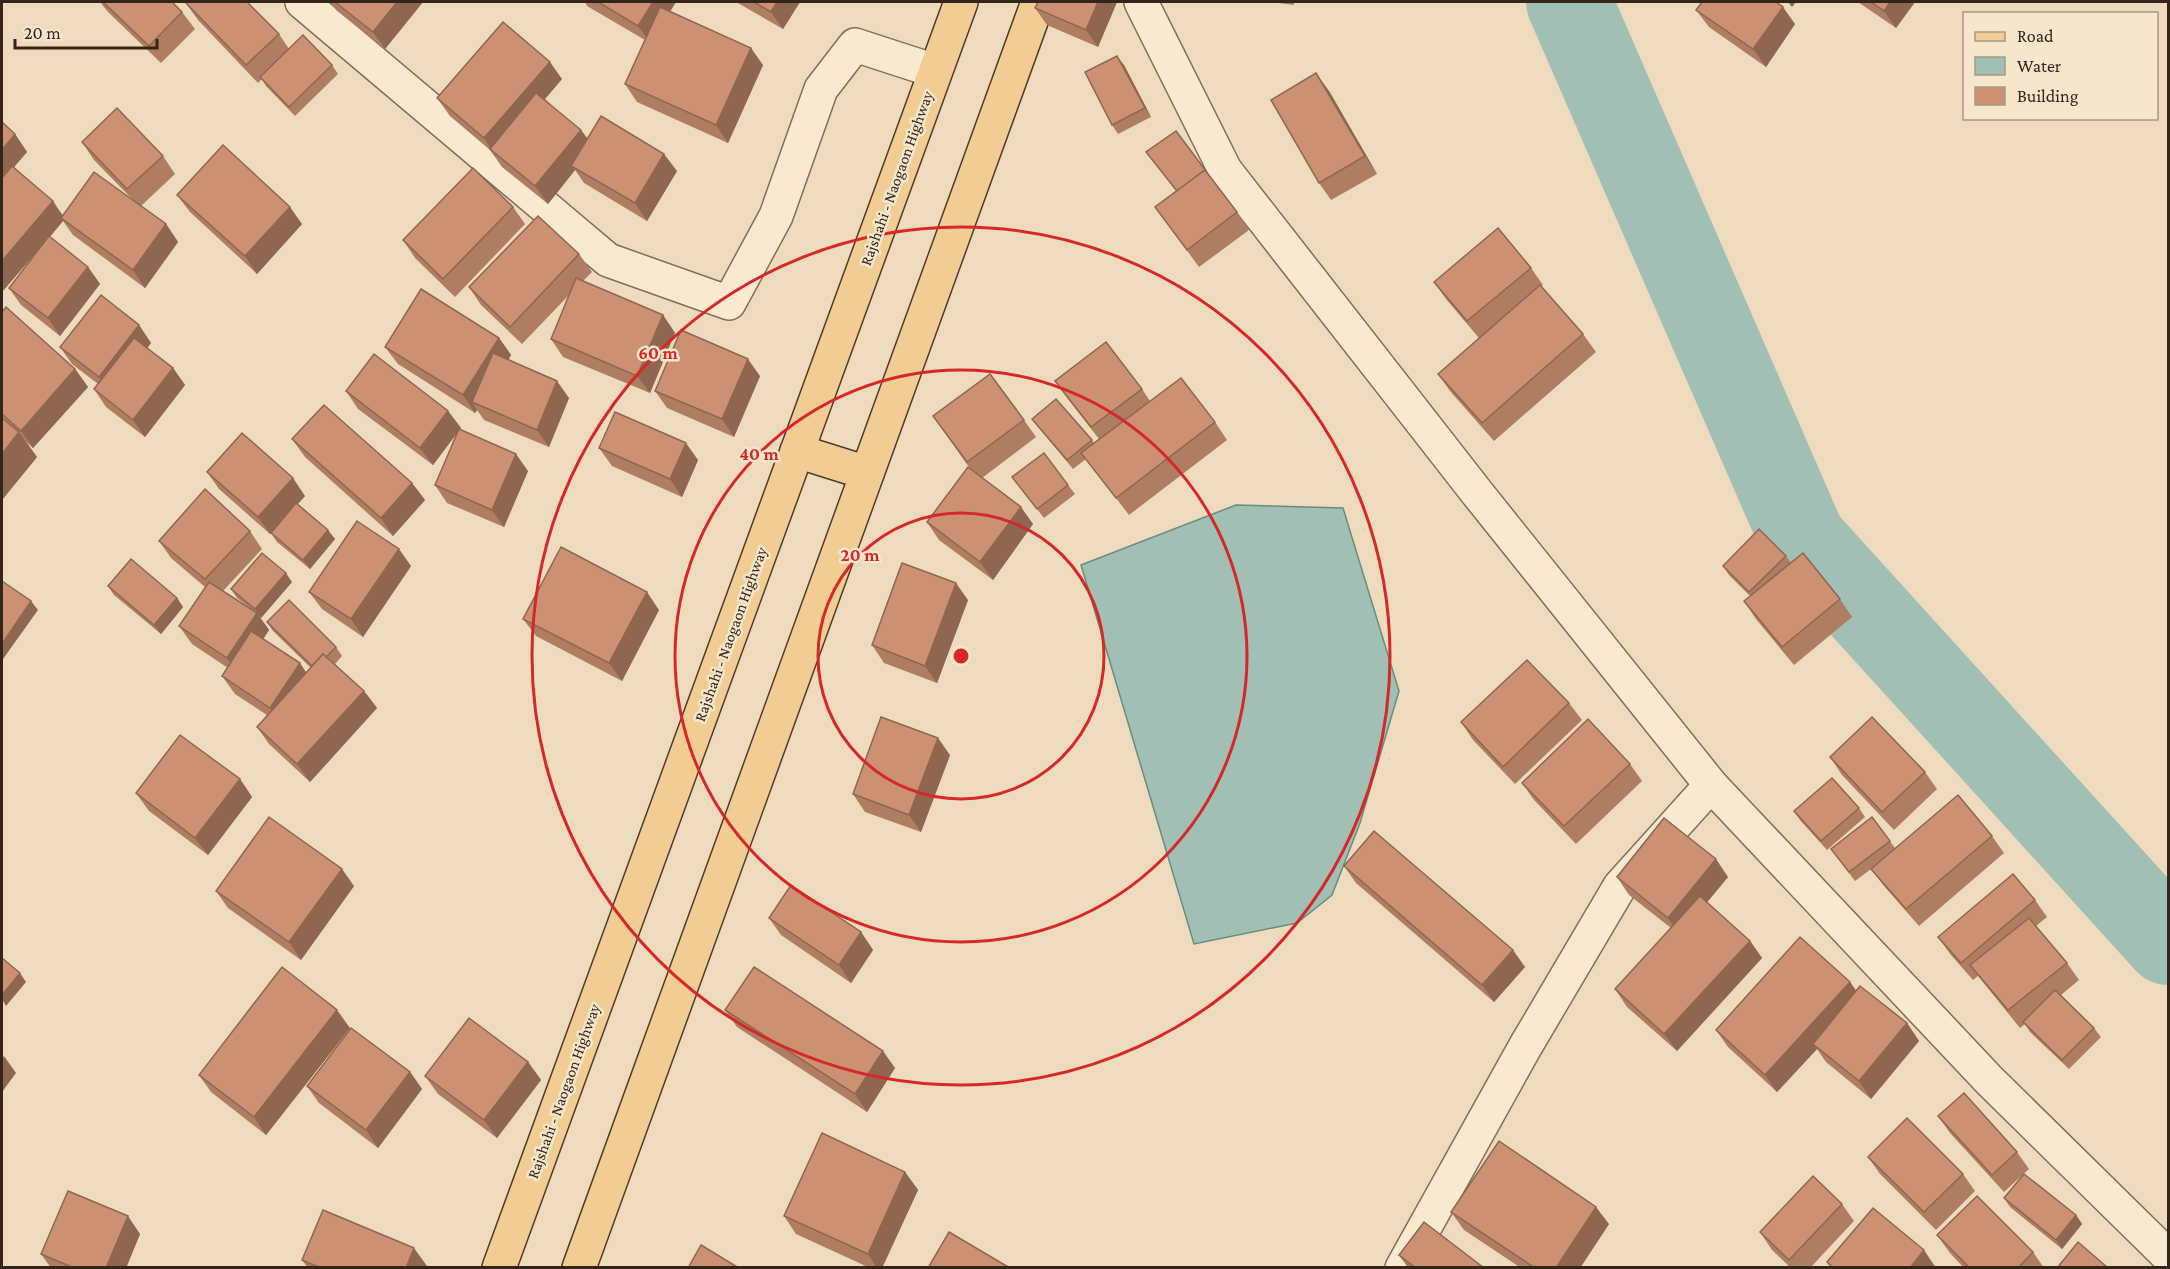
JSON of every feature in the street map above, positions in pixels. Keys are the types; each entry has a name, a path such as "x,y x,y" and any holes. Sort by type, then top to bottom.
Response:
{"main road":[{"name":"Rajshahi - Naogaon Highway","path":"499,1268 961,2"},
{"path":"579,1268 1038,2"},
{"path":"797,451 867,473"}],"street":[{"path":"302,2 608,260 729,303 776,216 821,90 855,45 935,71"},
{"path":"1142,2 1225,170 1478,494 1711,785 1989,1080 2169,1256"},
{"path":"1402,1268 1526,1047 1620,886 1711,785"}],"water":[{"path":"1236,505 1343,508 1399,691 1360,823 1332,895 1297,923 1194,944 1081,565"}],"building":[{"path":"103,2 172,2 182,12 149,46"},
{"path":"185,2 247,2 279,34 246,65"},
{"path":"335,2 397,2 373,32"},
{"path":"598,2 653,2 638,26"},
{"path":"754,2 777,2 771,12"},
{"path":"1038,2 1098,2 1086,30 1035,8"},
{"path":"1702,2 1776,2 1783,7 1753,49 1696,10"},
{"path":"1871,2 1890,2 1884,11"},
{"path":"660,7 751,48 716,125 625,84"},
{"path":"503,22 550,62 484,138 437,98"},
{"path":"303,35 332,65 289,107 260,77"},
{"path":"1117,56 1145,108 1112,125 1085,72"},
{"path":"1316,73 1365,156 1319,183 1271,100"},
{"path":"536,93 581,130 535,186 490,149"},
{"path":"117,108 163,156 127,189 82,142"},
{"path":"601,116 664,154 635,203 571,166"},
{"path":"2,122 15,134 2,150"},
{"path":"1176,131 1206,171 1177,191 1146,152"},
{"path":"223,145 290,207 245,256 177,195"},
{"path":"12,166 53,201 2,261 2,178"},
{"path":"473,168 513,207 443,279 403,240"},
{"path":"1205,170 1237,212 1187,250 1155,207"},
{"path":"94,172 166,224 133,270 61,218"},
{"path":"538,216 579,254 510,327 469,287"},
{"path":"1498,228 1531,268 1467,321 1434,282"},
{"path":"49,236 88,267 48,318 9,288"},
{"path":"576,278 663,315 637,376 551,339"},
{"path":"1540,285 1583,334 1482,423 1438,374"},
{"path":"421,289 499,338 463,395 385,347"},
{"path":"101,295 139,325 99,377 60,347"},
{"path":"6,307 75,369 21,431 2,414 2,312"},
{"path":"681,330 748,359 722,419 655,391"},
{"path":"134,338 173,368 133,420 94,389"},
{"path":"1106,342 1142,389 1091,427 1055,381"},
{"path":"493,353 557,381 537,430 472,402"},
{"path":"374,354 448,411 420,448 346,391"},
{"path":"990,374 1024,420 967,462 933,416"},
{"path":"1181,378 1215,422 1116,498 1081,453"},
{"path":"1056,399 1092,440 1067,460 1032,419"},
{"path":"324,405 412,483 381,518 292,439"},
{"path":"615,412 686,443 670,479 599,448"},
{"path":"2,418 19,432 2,454"},
{"path":"459,429 516,454 492,510 435,485"},
{"path":"242,433 293,478 258,517 207,472"},
{"path":"1044,453 1068,485 1037,509 1012,477"},
{"path":"968,467 1021,507 980,562 927,522"},
{"path":"205,489 250,531 205,579 159,541"},
{"path":"296,503 328,530 303,560 271,533"},
{"path":"357,521 399,549 351,619 309,592"},
{"path":"1759,529 1786,556 1749,592 1723,566"},
{"path":"561,547 647,592 609,663 523,619"},
{"path":"262,553 286,573 255,609 231,589"},
{"path":"1803,553 1840,599 1782,647 1744,601"},
{"path":"131,559 177,598 154,625 108,586"},
{"path":"902,563 956,583 925,666 872,645"},
{"path":"2,581 31,601 2,644"},
{"path":"209,582 257,613 227,658 179,626"},
{"path":"289,600 336,647 326,657 323,654 312,666 267,622"},
{"path":"251,631 300,663 270,708 222,676"},
{"path":"323,654 364,691 297,764 257,727"},
{"path":"1527,660 1569,703 1503,767 1461,722"},
{"path":"881,717 938,738 909,815 853,794"},
{"path":"1872,717 1925,772 1882,812 1830,757"},
{"path":"1588,719 1630,764 1564,826 1522,783"},
{"path":"180,735 240,779 195,838 136,793"},
{"path":"1832,778 1859,808 1821,841 1794,811"},
{"path":"1958,795 1992,836 1906,909 1871,869"},
{"path":"269,817 342,869 289,942 216,891"},
{"path":"1872,817 1890,841 1849,872 1831,849"},
{"path":"1664,818 1716,859 1668,918 1617,877"},
{"path":"1374,831 1513,950 1482,985 1344,866"},
{"path":"2013,874 2035,900 1961,963 1938,937"},
{"path":"791,885 861,932 839,965 769,918"},
{"path":"1700,896 1750,941 1664,1034 1615,989"},
{"path":"2029,918 2067,963 2008,1010 1970,965"},
{"path":"1800,937 1850,982 1765,1075 1716,1030"},
{"path":"2,958 20,973 2,995"},
{"path":"282,967 337,1010 254,1117 199,1075"},
{"path":"754,967 883,1051 855,1094 725,1010"},
{"path":"1860,986 1907,1023 1859,1081 1813,1044"},
{"path":"2055,990 2094,1028 2062,1060 2023,1022"},
{"path":"469,1018 528,1062 484,1120 425,1076"},
{"path":"351,1028 410,1072 366,1130 307,1086"},
{"path":"1964,1093 2017,1152 1992,1175 1938,1116"},
{"path":"1907,1118 1963,1174 1924,1212 1868,1157"},
{"path":"822,1133 905,1172 868,1254 784,1216"},
{"path":"1499,1141 1596,1207 1556,1268 1535,1268 1451,1212"},
{"path":"2024,1174 2076,1215 2056,1240 2004,1198"},
{"path":"1813,1176 1842,1204 1789,1260 1760,1232"},
{"path":"68,1191 128,1216 106,1268 74,1268 41,1254"},
{"path":"1977,1196 2033,1252 2018,1268 1970,1268 1937,1235"},
{"path":"1873,1208 1924,1250 1910,1268 1833,1268 1827,1262"},
{"path":"323,1210 414,1248 406,1268 321,1268 302,1260"},
{"path":"1424,1222 1484,1268 1416,1268 1399,1255"},
{"path":"949,1232 1010,1268 928,1268"},
{"path":"2078,1242 2108,1268 2057,1268"},
{"path":"701,1245 739,1268 688,1268"}],"waterway":[{"path":"1569,2 1803,540 2168,942"}]}
